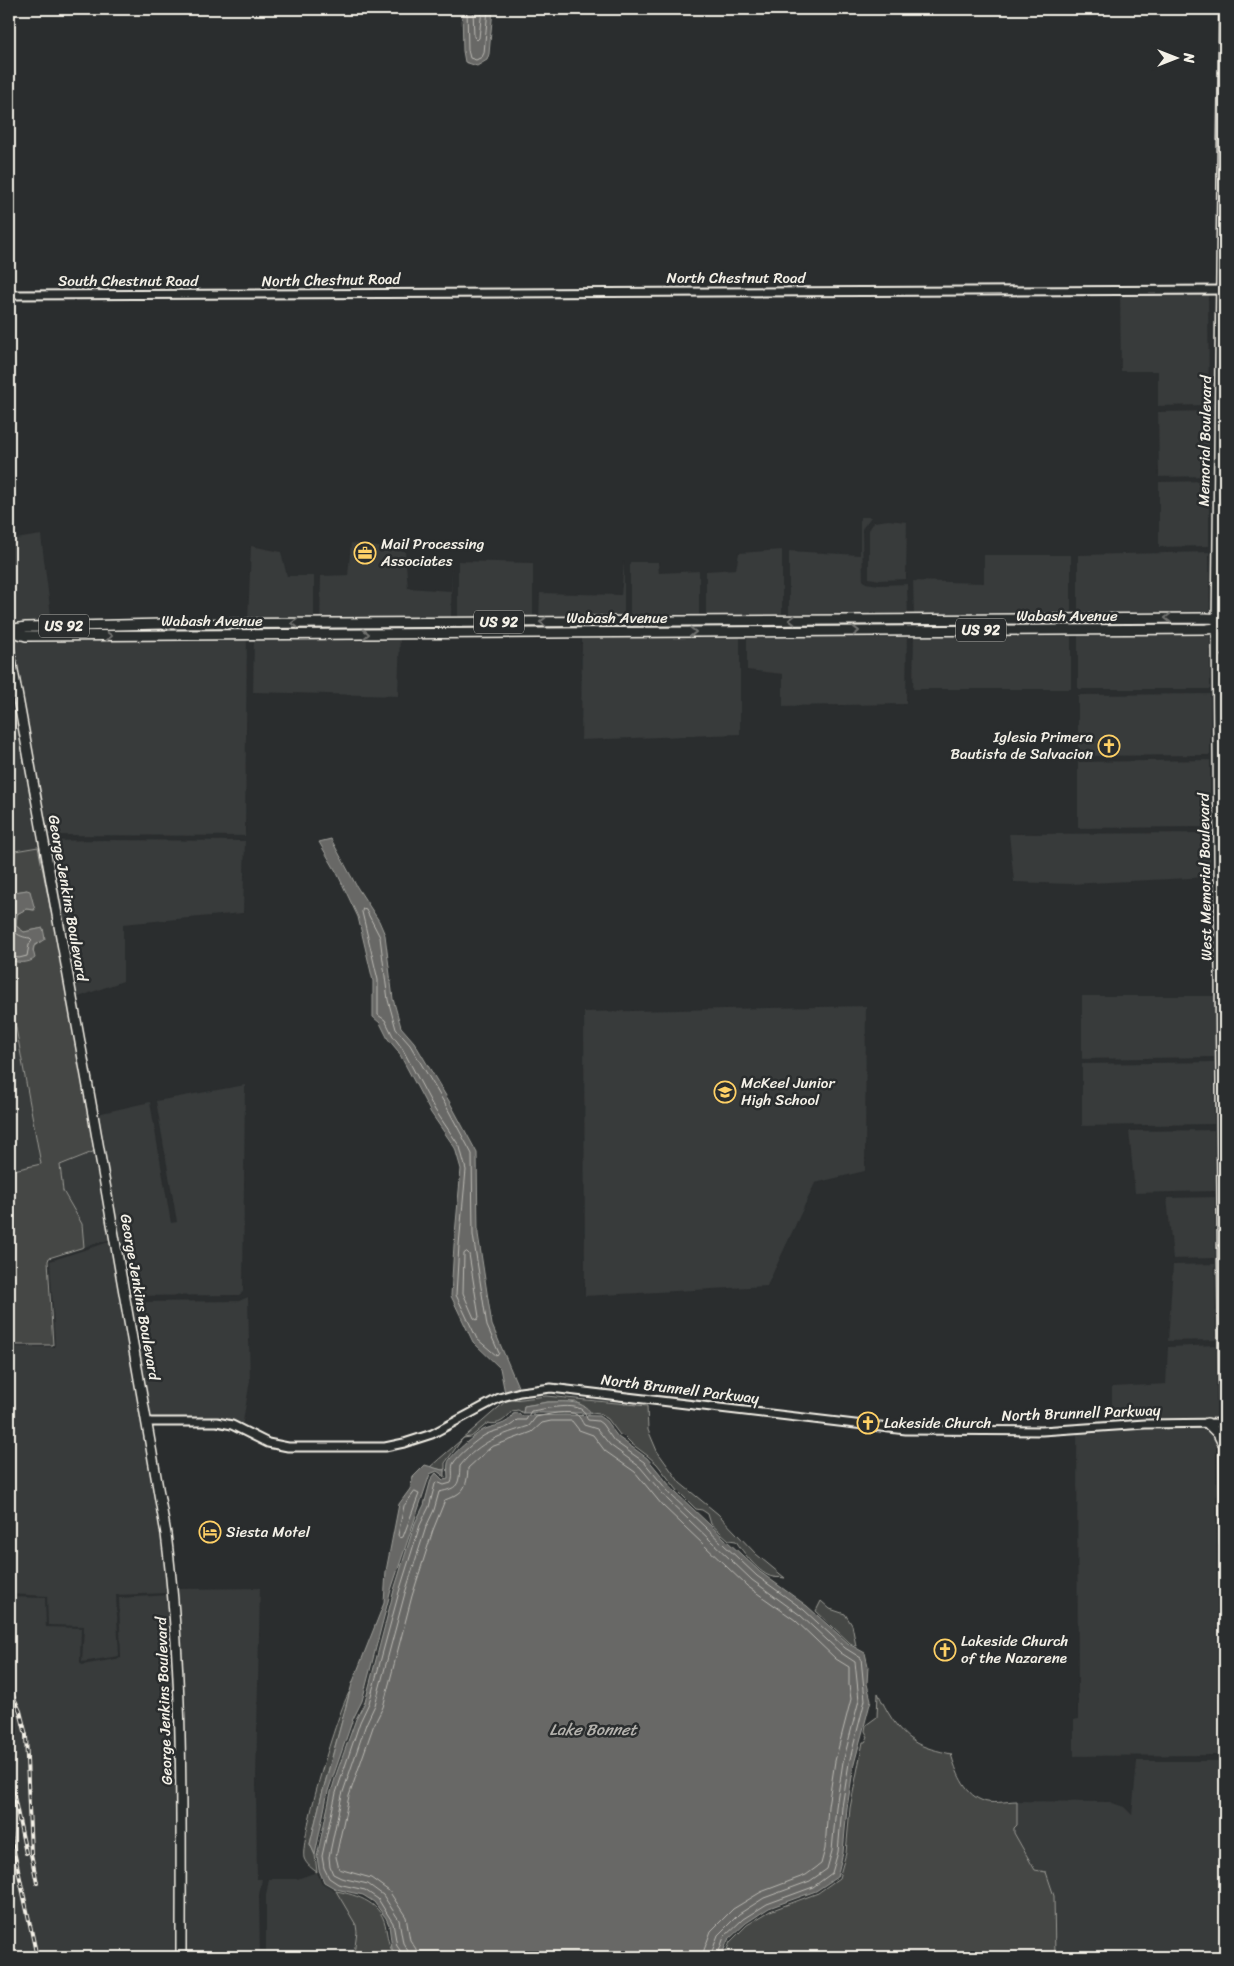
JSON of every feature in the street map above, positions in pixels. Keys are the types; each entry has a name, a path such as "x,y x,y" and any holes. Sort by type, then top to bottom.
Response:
{"main road":[{"name":"Memorial Boulevard","path":"1217,692 1221,627 1224,9"},
{"name":"Wabash Avenue","path":"9,630 26,627 164,624 1221,619"},
{"path":"164,624 164,635"},
{"name":"Wabash Avenue","path":"9,630 26,636 1221,627"},
{"name":"George Jenkins Boulevard","path":"9,648 148,1422 166,1534 177,1637 180,1713 181,1957"},
{"name":"West Memorial Boulevard","path":"1217,692 1224,1247 1225,1542"},
{"path":"1207,1423 1218,1434 1224,1447"}],"street":[{"name":"North Chestnut Road","path":"248,294 1223,290"},
{"name":"South Chestnut Road","path":"9,295 248,294"},
{"name":"North Brunnell Parkway","path":"148,1422 216,1422 232,1425 268,1443 288,1447 384,1447 432,1434 499,1398 520,1392 551,1388 906,1430 1042,1431 1145,1424 1224,1422"}],"shaded area":[{"path":"1208,292 1209,405 1158,406 1158,371 1121,371 1120,293"},
{"path":"1209,411 1209,476 1159,477 1158,412"},
{"path":"1209,481 1209,546 1159,547 1159,482"},
{"path":"860,517 871,517 862,529 863,580 866,583 879,585 907,584 908,617 789,617 789,551 860,555"},
{"path":"888,520 907,522 906,579 880,580 869,578 869,530 874,522"},
{"path":"41,535 52,623 9,627 9,540"},
{"path":"351,543 405,551 408,588 451,591 452,561 451,619 320,620 321,576 348,575"},
{"path":"251,546 281,552 287,576 314,576 314,620 248,621"},
{"path":"782,550 782,618 706,618 706,571 736,569 739,553"},
{"path":"1209,552 1210,615 1078,616 1078,555"},
{"path":"984,555 1071,555 1071,616 914,617 913,581 984,583"},
{"path":"458,561 533,563 533,619 458,619"},
{"path":"624,562 624,618 539,619 540,593 621,595"},
{"path":"630,562 658,562 659,573 699,571 699,618 630,618"},
{"path":"1078,621 1210,621 1209,626 1078,627"},
{"path":"908,622 907,628 789,628 789,623"},
{"path":"914,622 1071,622 1071,627 914,628"},
{"path":"630,624 741,624 741,629 630,629"},
{"path":"451,625 452,628 320,631 320,626"},
{"path":"1210,631 1210,689 1078,689 1078,632"},
{"path":"1071,632 1071,689 913,689 914,633"},
{"path":"907,633 906,704 783,706 783,674 747,670 747,634"},
{"path":"10,634 247,638 245,836 46,835"},
{"path":"740,634 740,734 581,740 582,635"},
{"path":"400,636 398,696 253,692 254,638"},
{"path":"9,666 24,750 38,847 9,852"},
{"path":"1210,694 1210,755 1078,756 1078,695"},
{"path":"1210,760 1210,827 1078,828 1078,762"},
{"path":"1210,833 1210,877 1070,884 1014,882 1009,834"},
{"path":"47,841 245,841 243,913 123,924 123,981 76,998"},
{"path":"38,847 69,1000 95,1151 60,1165 63,1191 82,1224 84,1247 49,1258 48,1261 53,1345 9,1345 9,1171 41,1164 9,990 9,960 12,961 33,954 34,946 38,943 39,929 24,932 16,926 17,914 26,909 34,910 27,890 9,893 9,852"},
{"path":"9,990 41,1165 9,1171"},
{"path":"1082,996 1214,996 1214,1057 1082,1059"},
{"name":"McKeel Junior High School","path":"866,1006 865,1171 815,1183 767,1286 585,1296 584,1012"},
{"path":"1214,1062 1214,1124 1082,1126 1082,1064"},
{"path":"245,1085 243,1292 239,1295 129,1296 97,1114 150,1102 171,1223 177,1222 156,1101"},
{"path":"89,1116 111,1239 84,1247 82,1224 63,1191 60,1165 94,1151"},
{"path":"1214,1130 1215,1191 1135,1193 1129,1131"},
{"path":"1215,1197 1215,1258 1173,1259 1167,1198"},
{"path":"112,1241 152,1467 169,1593 116,1595 119,1656 82,1662 84,1626 48,1625 47,1596 9,1594 9,1347 55,1347 50,1261"},
{"path":"1215,1264 1216,1340 1168,1341 1173,1265"},
{"path":"248,1297 250,1381 242,1427 151,1420 130,1302 239,1301"},
{"path":"1216,1345 1216,1420 1077,1427 1077,1424 1112,1419 1112,1387 1166,1384 1168,1347"},
{"path":"546,1396 647,1406 648,1430 657,1451 680,1483 718,1514 756,1554 785,1578 768,1575 757,1567 736,1541 729,1540 711,1524 708,1514 696,1509 678,1491 657,1464 624,1436 620,1435 608,1419 600,1414 591,1413 577,1402 548,1402 524,1406 523,1413 518,1410 512,1411 502,1421 496,1424 488,1423 471,1437 463,1438 506,1401"},
{"path":"1206,1426 1216,1438 1218,1755 1074,1756 1074,1720 1078,1719 1077,1432 1146,1427"},
{"path":"462,1439 445,1463 445,1469 430,1467"},
{"path":"260,1588 256,1782 257,1879 262,1879 259,1895 260,1957 184,1957 180,1636 176,1589"},
{"path":"170,1595 176,1713 178,1957 10,1957 9,1597 45,1598 46,1627 81,1628 80,1662 82,1665 121,1658 119,1598"},
{"path":"821,1601 830,1609 845,1614 852,1625 856,1646 850,1643 816,1611"},
{"path":"350,1691 310,1844 315,1855 317,1872 309,1866 304,1858 304,1846 329,1746"},
{"path":"878,1693 892,1720 907,1737 921,1746 951,1754 965,1787 975,1797 989,1802 1017,1801 1017,1825 1014,1828 1014,1833 1035,1870 1046,1872 1054,1896 1055,1957 724,1957 730,1942 747,1925 770,1911 818,1893 839,1878 846,1853 850,1808 863,1742 868,1737 865,1731 866,1725 877,1717"},
{"path":"1137,1761 1218,1761 1219,1957 1055,1957 1054,1896 1046,1872 1036,1870 1014,1833 1014,1828 1017,1825 1017,1801 1110,1802 1124,1807 1132,1815"},
{"path":"317,1872 322,1883 336,1891 356,1925 354,1954 342,1957 266,1957 266,1895 269,1879 297,1879"},
{"path":"336,1891 361,1898 375,1907 384,1920 389,1944 396,1957 342,1957 354,1954 357,1932 356,1925"}],"water":[{"path":"462,9 493,9 489,54 487,60 477,66 465,62"},
{"path":"331,839 357,887 379,921 385,935 393,999 401,1027 414,1042 477,1153 478,1234 492,1325 519,1389 505,1393 500,1368 473,1342 451,1296 461,1169 455,1148 431,1113 398,1051 388,1039 380,1023 373,1017 373,981 358,917 337,873 319,842"},
{"path":"30,891 35,910 26,909 17,914 16,926 24,932 43,928 45,939 34,946 35,958 26,962 16,962 9,960 9,913 14,904 9,900 9,893"},
{"path":"548,1402 577,1403 583,1405 591,1413 523,1413 524,1406"},
{"name":"Lake Bonnet","path":"517,1413 522,1416 599,1416 606,1421 618,1437 647,1458 675,1492 760,1572 807,1606 849,1644 865,1653 868,1666 867,1684 871,1700 854,1764 847,1808 843,1853 837,1877 816,1891 769,1908 746,1923 728,1940 721,1957 399,1957 392,1949 389,1925 386,1918 374,1902 363,1895 336,1889 324,1882 319,1870 317,1856 331,1792 356,1719 365,1702 394,1590 415,1523 424,1505 431,1479 436,1473 443,1480 448,1479 448,1463 469,1440 483,1430 508,1421 513,1414"},
{"path":"425,1465 442,1470 445,1469 445,1477 437,1471 430,1474 391,1590 362,1701 353,1719 328,1791 315,1855 310,1844 352,1684 384,1603 386,1571 399,1504 410,1489 413,1477"}],"railway":[{"path":"9,1687 20,1711 26,1735 31,1854 37,1883"},
{"path":"9,1773 26,1853"},
{"path":"9,1828 37,1957"}],"place":[{"name":"Mail Processing Associates","path":"365,553"},
{"name":"Iglesia Primera Bautista de Salvacion","path":"1109,746"},
{"name":"McKeel Junior High School","path":"725,1092"},
{"name":"Lakeside Church","path":"868,1423"},
{"name":"Siesta Motel","path":"210,1532"},
{"name":"Lakeside Church of the Nazarene","path":"945,1650"}]}
